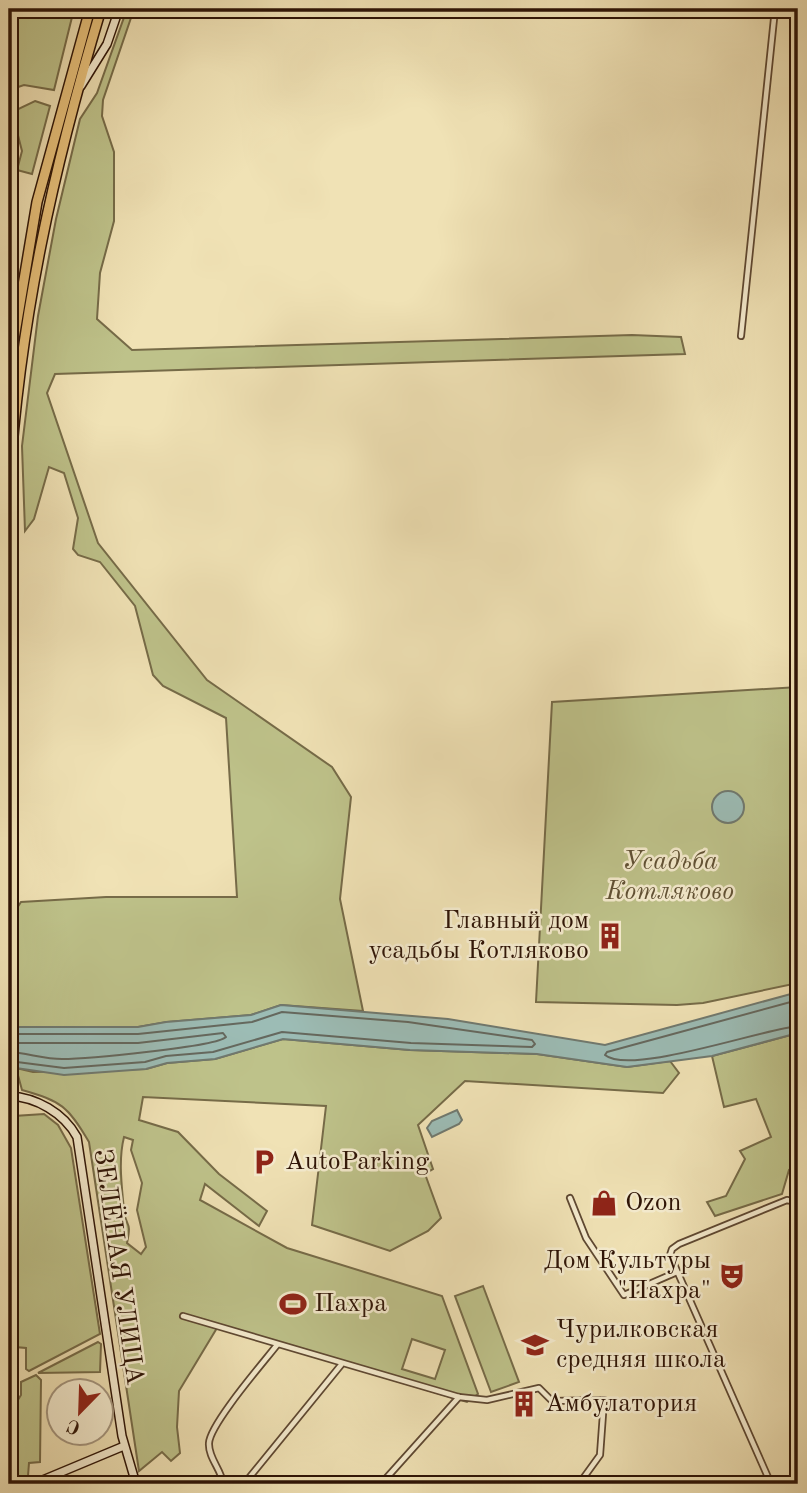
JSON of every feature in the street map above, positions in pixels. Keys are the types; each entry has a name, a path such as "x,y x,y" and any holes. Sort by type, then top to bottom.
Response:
{"highway":[{"path":"9,369 37,202 90,9"},
{"path":"9,486 17,385 47,204 101,9"}],"street":[{"path":"73,103 103,53 119,9"},
{"path":"741,336 775,9"},
{"path":"92,38 94,52 103,53"},
{"name":"ЗЕЛЁНАЯ УЛИЦА","path":"9,1096 42,1105 67,1121 77,1137 124,1446 136,1484"},
{"path":"570,1198 586,1238 624,1295 677,1272"},
{"path":"771,1484 670,1255 672,1249 679,1244 786,1200 796,1202 798,1208"},
{"path":"183,1316 341,1365 459,1397 486,1400 539,1388 552,1401 604,1400 600,1455 579,1484"},
{"path":"223,1484 210,1451 209,1440 238,1394 277,1345"},
{"path":"244,1484 341,1365"},
{"path":"381,1484 459,1397"},
{"path":"33,1484 124,1446"}],"green space":[{"path":"9,9 74,9 54,90 24,85 9,90"},
{"path":"127,9 134,9 103,100 102,116 114,152 114,221 100,273 97,319 132,350 632,335 681,337 685,354 55,374 47,393 98,543 207,680 332,767 351,797 340,899 363,1011 281,1005 251,1015 138,1027 16,1027 15,911 21,902 106,897 237,897 226,718 163,686 153,675 135,606 100,562 78,555 73,549 78,518 64,473 49,467 34,519 25,531 22,446 38,316 56,219 80,119 97,93"},
{"path":"35,101 50,106 32,174 17,170 22,151 12,112"},
{"name":"Усадьба Котляково","path":"798,687 798,983 703,1003 677,1005 536,1002 552,702"},
{"path":"798,1033 798,1164 789,1170 782,1194 715,1216 707,1202 726,1196 745,1159 740,1151 771,1137 756,1099 724,1107 712,1056"},
{"path":"283,1039 410,1050 537,1054 627,1067 670,1061 679,1073 663,1093 465,1081 418,1125 433,1169 425,1174 441,1218 428,1231 390,1251 312,1225 326,1106 143,1097 139,1120 178,1132 219,1174 267,1211 259,1226 205,1184 200,1200 287,1248 442,1296 478,1394 467,1402 217,1328 179,1391 177,1427 180,1453 171,1461 162,1452 139,1471 89,1142 75,1120 62,1107 22,1090 16,1068 33,1072 146,1069 167,1063 215,1059","holes":["124,1137 133,1140 131,1150 142,1183 137,1210 146,1247 141,1254 127,1243 129,1227 124,1211 121,1174","412,1339 445,1350 435,1379 402,1369"]},
{"path":"44,1114 58,1125 71,1148 100,1334 29,1371 26,1369 26,1348 15,1347 14,1116"},
{"path":"483,1286 519,1382 491,1392 455,1296"},
{"path":"98,1342 101,1344 100,1372 38,1373"},
{"path":"36,1375 41,1380 40,1462 29,1463 28,1476 23,1479 15,1476 16,1403 21,1395 21,1382"}],"water":[{"path":"728,791 739,796 744,807 739,818 728,823 717,818 712,807 717,796"},
{"path":"798,992 798,1033 712,1056 627,1067 537,1054 410,1050 283,1039 215,1059 167,1063 146,1069 64,1075 9,1067 9,1027 138,1027 251,1015 281,1005 448,1019 605,1045"},
{"path":"457,1110 462,1120 459,1124 432,1137 427,1128 432,1121"}],"place":[{"name":"Главный дом усадьбы Котляково","path":"610,936"},
{"name":"AutoParking","path":"264,1162"},
{"name":"Ozon","path":"604,1203"},
{"name":"Дом Культуры \"Пахра\"","path":"732,1276"},
{"name":"Пахра","path":"293,1304"},
{"name":"Чурилковская средняя школа","path":"535,1345"},
{"name":"Амбулатория","path":"524,1404"}]}
